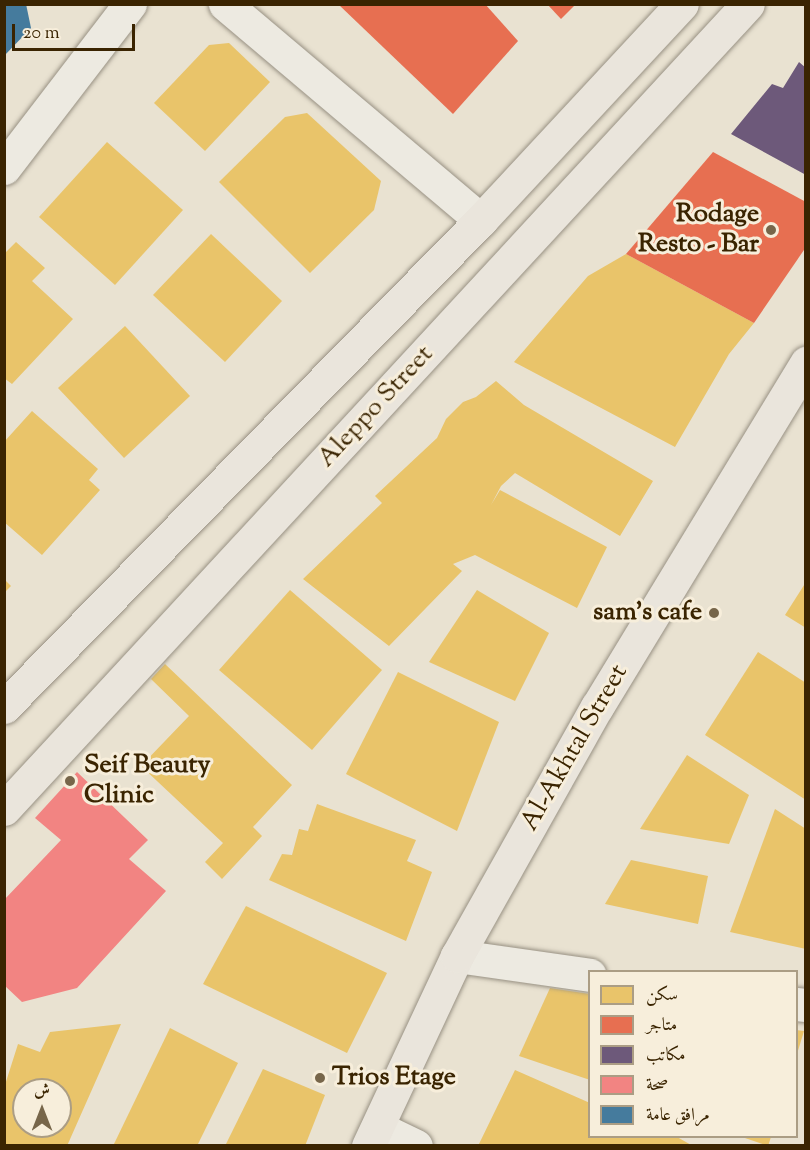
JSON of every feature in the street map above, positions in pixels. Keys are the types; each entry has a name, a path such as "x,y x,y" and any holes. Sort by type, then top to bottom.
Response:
{"main road":[{"name":"Aleppo Street","path":"4,707 482,220 682,4"},
{"name":"Aleppo Street","path":"4,809 747,4"},
{"name":"Al-Akhtal Street","path":"373,1137 457,956 597,707 806,363"}],"street":[{"path":"4,168 130,4"},
{"path":"225,4 482,220"},
{"path":"457,956 588,975"},
{"path":"373,1137 416,1146"}],"building: سكن":[{"path":"229,43 270,82 205,151 154,103 209,45"},
{"path":"307,113 381,181 374,210 310,273 219,182 285,117"},
{"path":"107,142 183,210 115,285 39,217"},
{"path":"211,234 282,301 225,362 153,295"},
{"path":"16,242 45,268 32,281 73,319 12,384 4,378 4,254"},
{"path":"626,254 754,323 729,354 675,447 514,362 588,276"},
{"path":"125,326 190,396 124,458 58,388"},
{"path":"496,381 524,405 653,481 620,536 515,473 501,486 491,505 500,490 607,547 577,608 475,555 453,564 462,571 389,646 303,579 382,503 375,496 437,438 446,419 463,402 476,397"},
{"path":"32,411 98,469 89,480 100,490 42,555 4,522 4,442"},
{"path":"4,579 11,586 4,593"},
{"path":"806,582 806,628 785,615"},
{"path":"290,590 382,670 312,750 219,670"},
{"path":"477,590 549,633 515,701 429,662"},
{"path":"758,652 806,683 806,800 705,735"},
{"path":"165,664 292,785 253,827 262,836 222,879 205,862 223,843 141,766 189,716 151,679"},
{"path":"398,672 499,722 457,831 346,774"},
{"path":"687,755 749,795 729,844 640,829"},
{"path":"317,804 416,840 407,861 432,872 406,941 269,880 282,854 292,855 299,829 308,831"},
{"path":"775,809 806,829 806,949 730,932"},
{"path":"631,860 708,876 698,924 605,904"},
{"path":"246,906 387,973 347,1053 203,984"},
{"path":"550,988 588,994 588,1079 519,1056"},
{"path":"121,1024 72,1135 72,1078 12,1078 12,1138 71,1138 67,1146 4,1146 4,1088 18,1044 40,1052 50,1032"},
{"path":"170,1028 238,1063 197,1146 113,1146"},
{"path":"798,1030 804,1031 798,1051"},
{"path":"263,1069 325,1095 305,1146 225,1146"},
{"path":"515,1070 588,1102 588,1138 679,1138 693,1146 478,1146"},
{"path":"745,1138 771,1138 768,1146"}],"building: متاجر":[{"path":"338,4 485,4 518,41 453,114"},
{"path":"547,4 576,4 561,19"},
{"path":"713,152 806,202 806,247 754,323 626,254"}],"building: مكاتب":[{"path":"799,62 806,68 806,175 731,134 772,84 783,88"}],"building: صحة":[{"path":"77,772 148,840 129,859 166,891 77,988 22,1002 4,985 4,900 61,840 35,818"}],"building: مرافق عامة":[{"path":"4,4 26,4 31,28 4,56"}],"place":[{"name":"Rodage Resto - Bar","path":"771,230"},
{"name":"sam's cafe","path":"714,613"},
{"name":"Seif Beauty Clinic","path":"70,781"},
{"name":"Trios Etage","path":"320,1078"}]}
